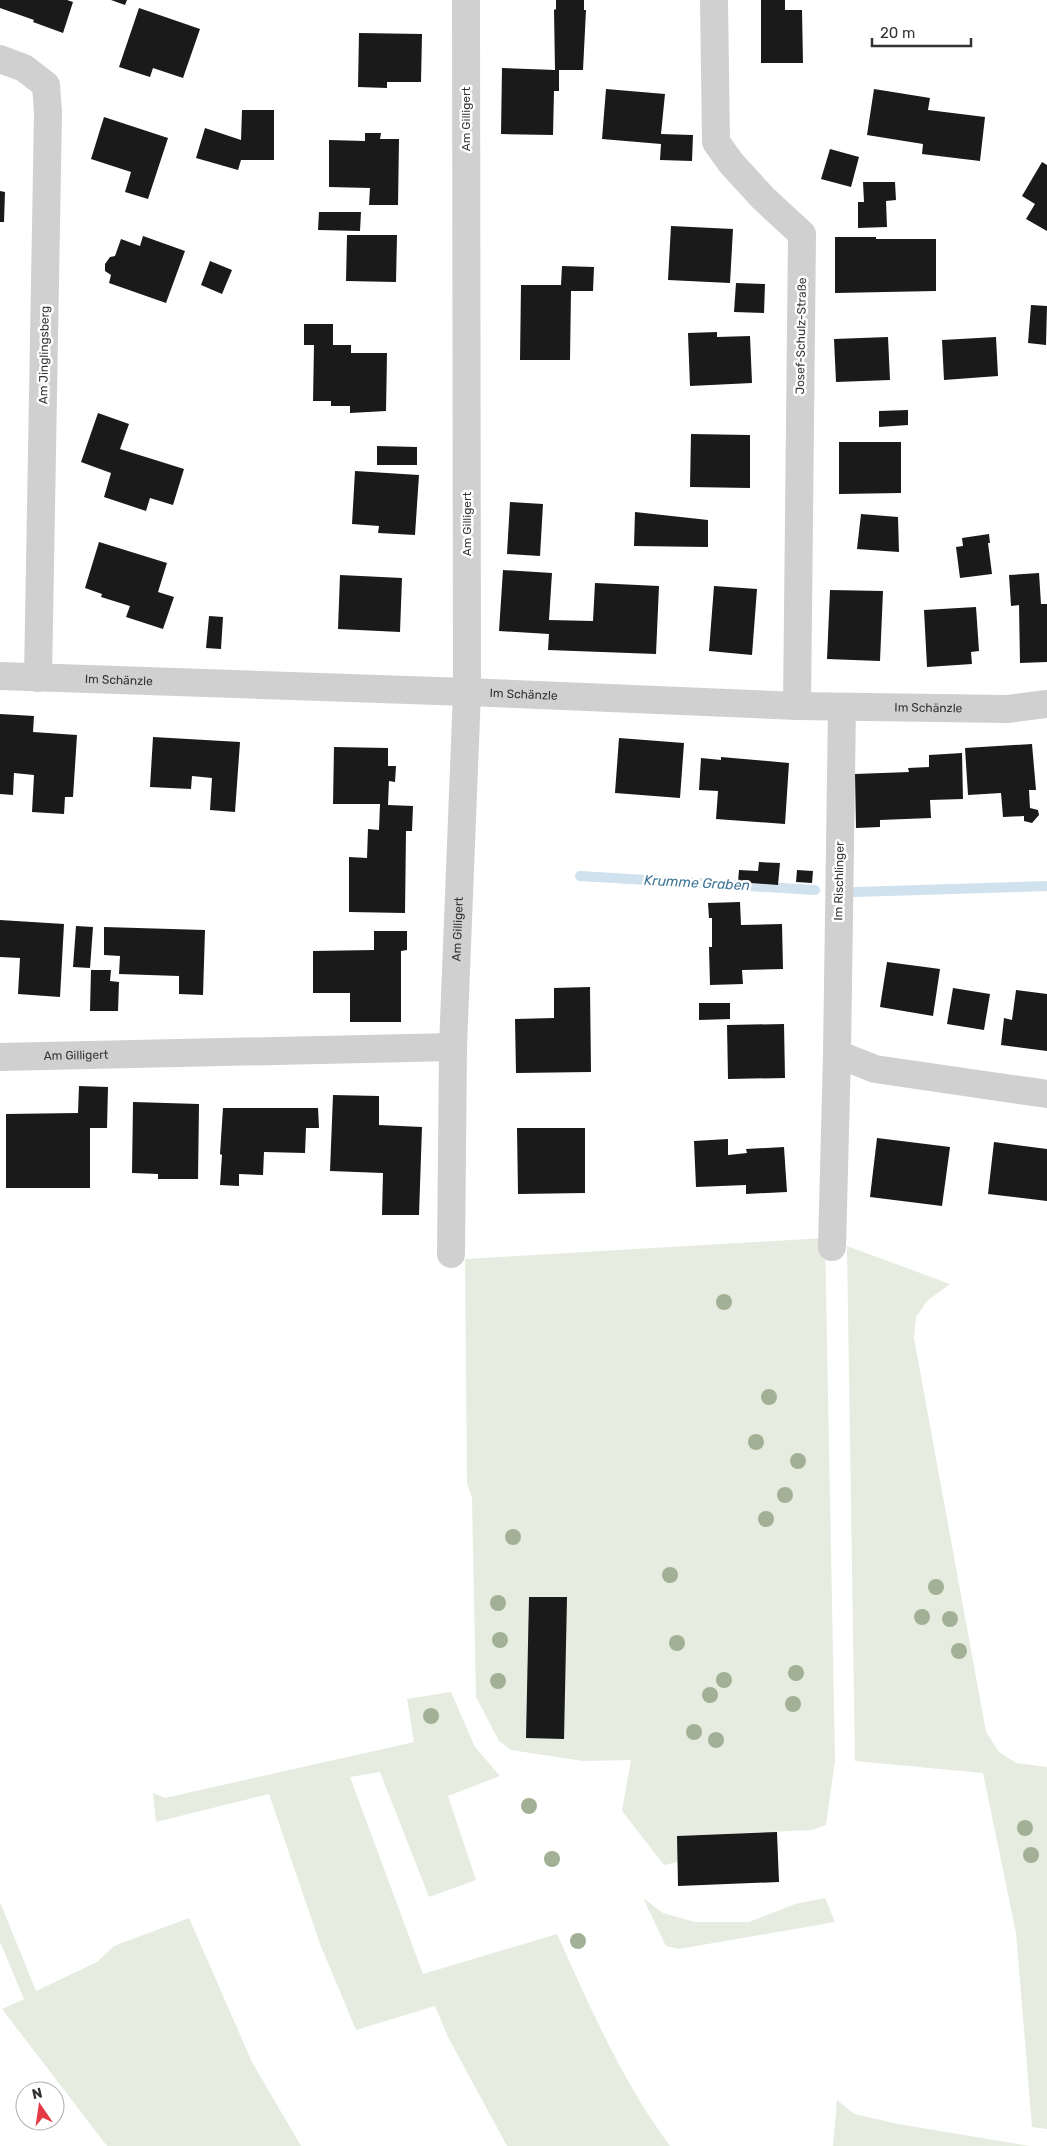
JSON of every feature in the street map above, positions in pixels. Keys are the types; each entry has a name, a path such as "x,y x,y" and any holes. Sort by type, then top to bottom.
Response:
{"street":[{"name":"Am Gilligert","path":"451,1254 453,1047 468,692 466,0"},
{"name":"Josef-Schulz-Straße","path":"714,0 716,142 763,198 802,234 797,706"},
{"name":"Am Jinglingsberg","path":"0,59 24,68 46,85 48,112 38,678"},
{"name":"Im Schänzle","path":"0,676 468,692 797,706 1008,709 1047,704"},
{"name":"Im Rischlinger","path":"832,1246 842,707"},
{"name":"Am Gilligert","path":"0,1057 453,1047"},
{"path":"836,1054 875,1069 1047,1094"}],"shaded area":[{"path":"825,1238 835,1761 826,1825 812,1830 677,1836 678,1862 664,1865 622,1811 631,1760 583,1761 511,1750 499,1741 476,1697 472,1498 467,1483 465,1259"},
{"path":"847,1246 950,1284 927,1301 916,1317 914,1338 986,1732 999,1752 1016,1763 1047,1767 1047,2129 1032,2127 1016,1933 983,1773 855,1761"},
{"path":"451,1692 475,1747 500,1776 448,1796 476,1880 429,1897 380,1772 350,1777 423,1974 557,1934 622,2070 670,2146 507,2146 448,2037 435,2006 356,2030 320,1944 269,1794 156,1822 153,1793 165,1798 414,1742 407,1699"},
{"path":"643,1898 663,1913 695,1922 749,1922 795,1904 825,1898 835,1922 679,1949 666,1946"},
{"path":"0,1902 36,1991 97,1962 114,1946 189,1918 252,2062 301,2146 107,2146 65,2091 65,2081 57,2081 2,2009 24,1999 0,1942"},
{"path":"837,2100 854,2114 898,2124 1030,2146 833,2146"}],"building":[{"path":"0,0 67,0 73,2 63,33 0,8"},
{"path":"111,0 127,0 125,5"},
{"path":"556,0 584,0 584,10 586,10 583,70 559,70 559,91 554,91 553,135 501,134 502,68 555,70 554,10 556,9"},
{"path":"761,0 785,0 785,10 802,10 803,63 761,63"},
{"path":"139,8 200,29 183,78 153,68 150,77 119,67"},
{"path":"359,33 422,34 421,82 387,82 387,88 358,87"},
{"path":"606,89 665,94 661,134 693,135 692,161 660,160 661,144 602,139"},
{"path":"874,89 930,98 928,110 985,117 980,161 922,154 923,144 867,135"},
{"path":"242,110 274,110 274,160 241,160 238,170 196,158 205,128 241,140"},
{"path":"104,117 168,138 148,199 125,192 131,172 91,159"},
{"path":"365,133 381,133 380,139 399,139 398,205 369,205 370,188 329,187 329,140 365,141"},
{"path":"830,149 859,157 851,187 821,179"},
{"path":"1042,162 1047,165 1047,231 1026,219 1035,204 1022,196"},
{"path":"863,182 895,182 896,200 886,201 887,227 858,228 858,202 864,202"},
{"path":"0,191 5,192 4,222 0,222"},
{"path":"319,212 361,212 360,231 318,230"},
{"path":"671,226 733,229 730,283 668,280"},
{"path":"347,235 397,235 396,282 346,281"},
{"path":"143,236 185,251 166,303 109,283 111,275 105,271 105,264 110,257 115,256 121,239 140,246"},
{"path":"835,237 936,239 936,291 835,293"},
{"path":"210,261 232,270 222,294 201,285"},
{"path":"562,266 594,267 593,291 571,291 570,360 520,360 521,285 561,285"},
{"path":"736,283 765,284 764,313 734,312"},
{"path":"1031,305 1047,306 1046,345 1028,343"},
{"path":"304,324 333,324 333,345 351,345 351,353 387,353 386,411 350,413 350,406 331,406 331,401 313,401 314,345 304,345"},
{"path":"717,332 717,337 750,336 752,383 690,386 688,333"},
{"path":"888,337 890,380 836,382 834,339"},
{"path":"996,337 998,376 944,380 942,340"},
{"path":"908,410 908,425 879,427 879,411"},
{"path":"98,413 129,424 120,449 184,469 173,505 150,498 146,511 104,497 111,473 81,462"},
{"path":"691,434 750,435 750,488 690,487"},
{"path":"839,442 901,442 901,493 839,494"},
{"path":"377,446 417,447 417,465 377,465"},
{"path":"355,471 419,475 415,535 378,533 379,526 352,524"},
{"path":"510,502 543,504 540,556 507,554"},
{"path":"635,512 708,520 708,547 634,546"},
{"path":"861,514 898,517 899,552 857,549"},
{"path":"989,534 990,543 988,543 992,574 960,578 956,547 963,546 962,538"},
{"path":"99,542 167,563 158,592 174,597 163,629 126,617 130,606 101,597 102,594 85,588"},
{"path":"503,570 552,573 549,620 593,621 595,583 659,586 656,654 548,650 549,634 499,631"},
{"path":"1039,573 1041,604 1047,604 1047,662 1020,663 1019,605 1011,606 1009,575"},
{"path":"340,575 402,578 400,632 338,629"},
{"path":"714,586 757,589 752,655 709,651"},
{"path":"830,590 883,591 880,661 827,659"},
{"path":"976,607 979,651 971,652 972,664 927,667 924,610"},
{"path":"209,616 223,617 221,649 206,648"},
{"path":"0,714 34,716 33,732 77,735 73,797 65,797 64,814 32,812 34,775 14,773 13,795 0,794"},
{"path":"153,737 240,742 235,812 210,810 212,778 192,776 191,789 150,787"},
{"path":"619,738 684,743 680,798 615,793"},
{"path":"1032,744 1036,790 1029,790 1030,808 1038,810 1039,815 1032,823 1024,821 1024,816 1003,817 1001,793 968,795 965,748"},
{"path":"334,747 388,748 388,766 396,766 395,782 389,781 388,805 413,806 412,831 406,831 405,913 349,912 349,857 367,858 368,829 379,830 380,804 333,804"},
{"path":"962,753 963,799 930,800 931,818 880,820 880,827 856,828 855,774 909,772 908,768 929,767 929,755"},
{"path":"721,757 789,763 785,824 716,819 718,791 699,790 701,758 721,760"},
{"path":"759,862 780,863 778,885 738,882 739,870 758,871"},
{"path":"797,870 813,871 812,883 796,882"},
{"path":"740,902 741,925 782,924 783,969 742,970 743,984 710,985 709,947 712,947 712,918 709,918 708,903"},
{"path":"0,920 64,924 60,997 18,994 20,958 0,957"},
{"path":"76,926 93,927 90,968 73,967"},
{"path":"104,927 205,930 203,995 179,994 179,976 119,974 120,956 104,955"},
{"path":"374,931 407,931 407,950 401,951 401,1022 350,1022 350,993 313,993 313,951 374,950"},
{"path":"887,962 940,969 933,1016 880,1007"},
{"path":"91,970 111,970 110,981 119,982 118,1011 90,1011"},
{"path":"590,987 591,1072 516,1073 515,1019 554,1018 554,988"},
{"path":"953,988 990,994 984,1030 947,1024"},
{"path":"1016,990 1047,994 1047,1051 1001,1045 1004,1018 1012,1020"},
{"path":"699,1003 730,1003 730,1019 699,1020"},
{"path":"784,1024 785,1078 728,1079 727,1025"},
{"path":"79,1086 108,1087 107,1128 90,1128 90,1188 6,1188 6,1114 78,1113"},
{"path":"333,1095 379,1096 379,1125 422,1127 419,1215 382,1215 383,1173 330,1171"},
{"path":"133,1102 199,1104 198,1179 158,1179 158,1174 132,1173"},
{"path":"223,1108 318,1108 319,1128 306,1128 305,1153 264,1152 263,1175 239,1174 239,1186 220,1185"},
{"path":"517,1128 585,1128 585,1193 518,1194"},
{"path":"877,1138 950,1147 942,1206 870,1197"},
{"path":"728,1139 728,1155 747,1153 746,1149 784,1147 787,1192 746,1194 746,1185 696,1187 694,1141"},
{"path":"994,1142 1047,1149 1047,1201 988,1194"},
{"path":"529,1597 567,1597 564,1739 526,1738"},
{"path":"777,1832 779,1882 678,1886 677,1836"}],"waterway":[{"name":"Krumme Graben","path":"580,876 815,890"},
{"name":"Krumme Graben","path":"855,892 1047,886"}]}
